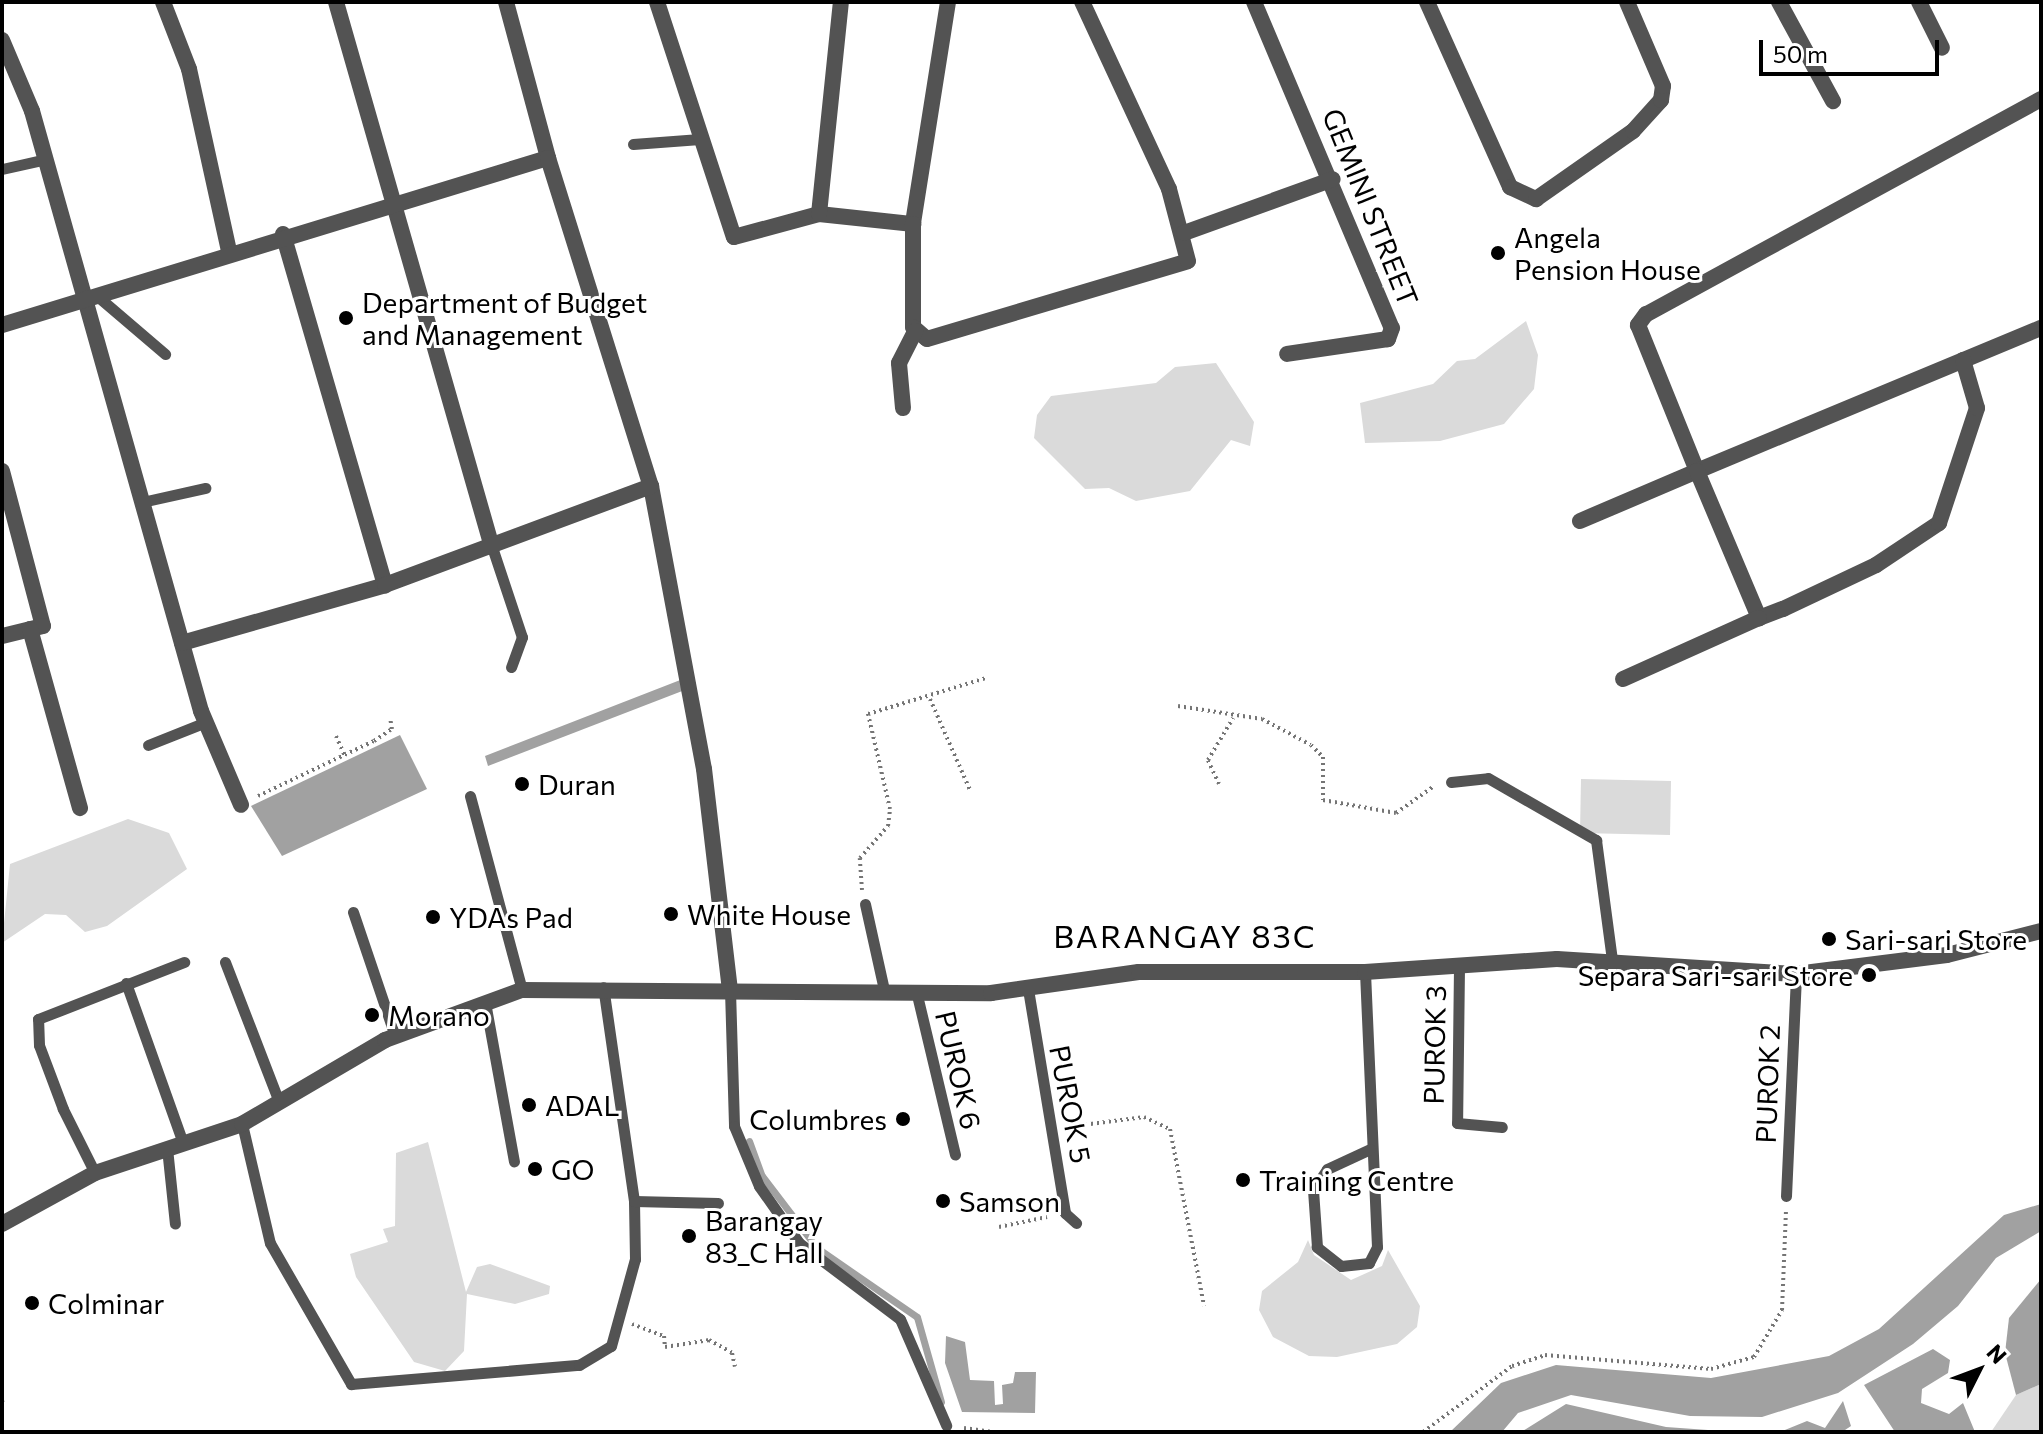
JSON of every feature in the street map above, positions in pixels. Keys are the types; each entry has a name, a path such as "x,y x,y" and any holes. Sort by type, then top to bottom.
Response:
{"street":[{"path":"163,2 189,69 229,251"},
{"path":"336,2 492,547"},
{"path":"506,2 548,158 651,486 704,769 730,990"},
{"path":"657,2 734,237 819,214 913,224"},
{"path":"819,214 841,2"},
{"path":"903,408 899,363 915,331 913,224 948,2"},
{"path":"915,331 927,339 1184,266 1184,233 1082,2"},
{"name":"GEMINI STREET","path":"1254,2 1333,179 1391,334 1287,354"},
{"path":"1427,2 1510,187 1536,199 1654,113 1663,86 1627,2"},
{"path":"1779,2 1833,101"},
{"path":"1919,2 1942,48"},
{"path":"2,40 46,159 89,296 142,502 206,722 241,803"},
{"path":"1759,618 1641,342 1638,325 1646,314 2041,99"},
{"path":"2,325 283,234 548,158"},
{"path":"1184,233 1333,179"},
{"path":"283,234 385,585"},
{"path":"1580,521 2041,328"},
{"path":"1623,679 1876,565 1939,523 1977,408 1963,360"},
{"path":"2,471 43,626 2,636"},
{"path":"182,643 385,585 651,486"},
{"path":"30,629 80,808"},
{"path":"2,1224 95,1173 242,1124 278,1099 395,1036 522,990 603,987 917,995 1028,989 1139,972 1365,972 1612,960 1666,971 1796,974 1947,955 2041,931"}],"lane":[{"path":"633,144 700,139"},
{"path":"2,169 46,159"},
{"path":"89,296 165,354"},
{"path":"142,502 205,488"},
{"path":"492,547 522,637 511,667"},
{"path":"148,745 206,722"},
{"path":"1451,782 1488,778 1596,840 1612,960"},
{"path":"470,796 522,990"},
{"path":"865,904 885,994"},
{"path":"353,912 395,1036"},
{"path":"95,1173 63,1109 36,1027 50,1012 184,962"},
{"path":"225,962 278,1099"},
{"name":"PUROK 3","path":"1459,967 1457,1123 1502,1127"},
{"path":"1365,972 1370,1149 1377,1247 1369,1263 1341,1266 1317,1247 1313,1190 1327,1169 1370,1149"},
{"name":"PUROK 2","path":"1786,1196 1796,974"},
{"path":"126,983 175,1146 175,1224"},
{"path":"242,1124 270,1243 351,1384 579,1365 606,1352 619,1319 635,1259 634,1201 603,987"},
{"name":"PUROK 5","path":"1028,989 1065,1213"},
{"path":"730,990 734,1126 759,1186 815,1258 900,1319 946,1425"},
{"name":"PUROK 6","path":"917,995 955,1155"},
{"path":"485,1002 514,1161"},
{"path":"634,1201 718,1203"},
{"path":"1065,1213 1076,1223"}],"path":[{"path":"865,904 860,858 888,826 890,809 866,719 878,709 930,699 986,678"},
{"path":"930,699 970,790"},
{"path":"1178,706 1233,718 1262,719 1319,751 1323,800 1396,813 1426,788 1451,782"},
{"path":"241,803 345,756 392,729 390,718"},
{"path":"1219,784 1208,760 1233,718"},
{"path":"336,736 345,756"},
{"path":"1052,1128 1144,1117 1170,1129 1204,1306"},
{"path":"1423,1432 1512,1366 1545,1355 1711,1369 1754,1357 1782,1310 1786,1196"},
{"path":"999,1227 1065,1213"},
{"path":"619,1319 664,1336 665,1347 709,1340 732,1353 735,1367"},
{"path":"946,1425 993,1432"}],"shaded area":[{"path":"1526,321 1538,355 1534,389 1504,424 1440,441 1365,443 1360,403 1433,384 1457,361 1475,359"},
{"path":"1216,363 1254,422 1250,446 1231,440 1190,491 1136,501 1109,488 1085,489 1034,438 1037,415 1051,396 1156,383 1175,367"},
{"path":"688,677 690,688 488,766 485,756"},
{"path":"400,735 427,789 282,856 251,806"},
{"path":"1581,779 1671,781 1670,835 1580,833"},
{"path":"128,819 169,833 187,869 107,926 85,932 66,915 45,914 2,943 10,864"},
{"path":"428,1142 466,1292 477,1267 490,1264 550,1286 549,1294 515,1304 467,1294 464,1351 445,1371 414,1362 356,1277 350,1254 388,1242 383,1229 395,1226 396,1153"},
{"path":"2041,1204 2041,1231 1996,1258 1958,1306 1913,1344 1838,1393 1762,1417 1690,1416 1571,1395 1518,1413 1502,1432 1450,1432 1501,1383 1556,1365 1711,1378 1829,1356 1879,1329 2004,1215"},
{"path":"1308,1240 1314,1255 1351,1280 1382,1266 1388,1250 1420,1306 1417,1327 1397,1344 1337,1357 1309,1356 1273,1337 1259,1310 1262,1291 1298,1262"},
{"path":"2041,1279 2041,1384 2016,1395 2005,1353 2009,1318"},
{"path":"946,1336 965,1342 970,1380 994,1381 995,1405 1003,1404 1002,1385 1013,1383 1015,1372 1036,1372 1035,1413 962,1412 945,1363"},
{"path":"1933,1349 1950,1360 1948,1373 1922,1389 1921,1403 1949,1414 1963,1403 1975,1432 1895,1432 1864,1385"},
{"path":"2041,1384 2041,1432 1991,1432 2016,1395"},
{"path":"1843,1401 1851,1426 1842,1432 1780,1432 1807,1421 1825,1428"},
{"path":"1566,1404 1666,1427 1736,1432 1521,1432"}],"waterway":[{"path":"749,1141 762,1176 817,1248 917,1317 941,1402"}],"place":[{"name":"Angela Pension House","path":"1498,253"},
{"name":"Department of Budget and Management","path":"346,318"},
{"name":"Duran","path":"522,784"},
{"name":"White House","path":"671,914"},
{"name":"YDAs Pad","path":"433,917"},
{"name":"Sari-sari Store","path":"1829,939"},
{"name":"Separa Sari-sari Store","path":"1869,975"},
{"name":"Morano","path":"372,1015"},
{"name":"ADAL","path":"529,1105"},
{"name":"Columbres","path":"903,1119"},
{"name":"GO","path":"535,1169"},
{"name":"Training Centre","path":"1243,1180"},
{"name":"Samson","path":"943,1201"},
{"name":"Barangay 83_C Hall","path":"689,1236"},
{"name":"Colminar","path":"32,1303"}],"district":[{"name":"BARANGAY 83C","path":"1185,935"}]}
